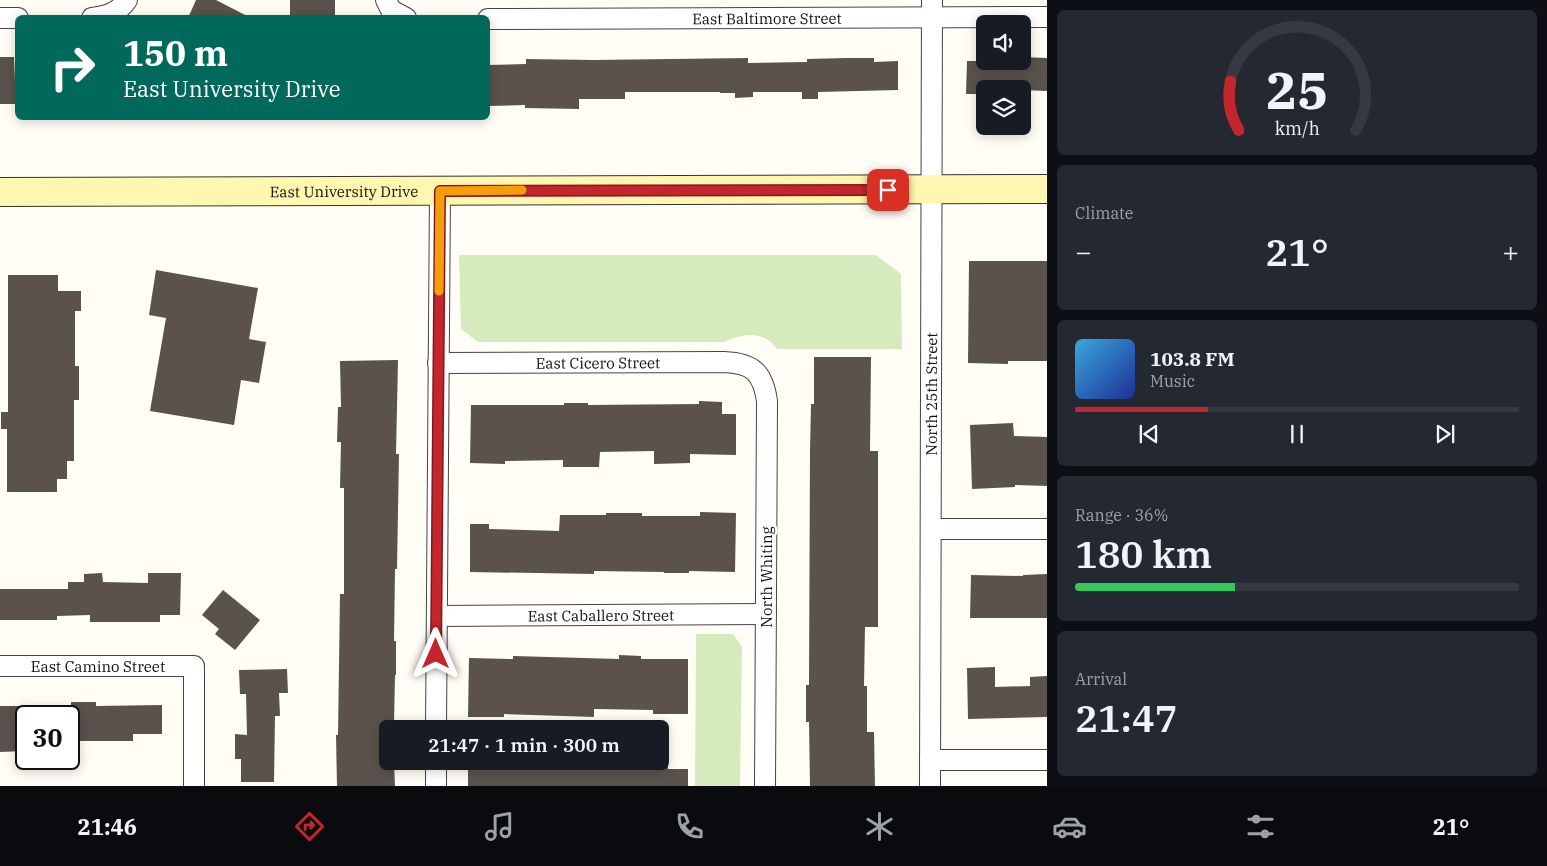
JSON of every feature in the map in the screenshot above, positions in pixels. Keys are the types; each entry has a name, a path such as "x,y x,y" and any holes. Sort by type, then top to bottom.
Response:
{"main road":[{"name":"East University Drive","path":"0,192 1047,189"}],"street":[{"path":"105,15 113,13 125,4"},
{"name":"East Baltimore Street","path":"490,19 932,9 1047,17"},
{"name":"North 25th Street","path":"930,786 932,9"},
{"path":"0,18 15,18"},
{"path":"436,720 440,191"},
{"name":"East Cicero Street","path":"438,363 724,362 740,363 756,370"},
{"name":"North Whiting","path":"756,370 765,390 766,401 765,786"},
{"path":"931,529 1047,529"},
{"name":"East Caballero Street","path":"437,616 766,614"},
{"name":"East Camino Street","path":"0,666 194,666 194,786"},
{"path":"930,760 1047,760"},
{"path":"436,770 436,786"}],"green space":[{"path":"459,255 876,255 901,274 902,349 777,349 766,339 753,335 746,335 724,342 478,342 461,329"},
{"path":"696,634 733,634 742,647 740,786 695,786"}],"building":[{"path":"196,0 216,0 245,15 189,15"},
{"path":"290,0 335,0 335,15 290,15"},
{"path":"0,57 14,57 15,104 0,104"},
{"path":"1031,57 1047,58 1047,91 1031,90 1031,80 976,80 976,94 966,94 967,61 976,61 976,70 1031,70"},
{"path":"748,58 748,63 807,62 807,59 874,58 874,62 898,61 898,90 818,92 818,99 802,99 802,92 753,92 753,97 735,98 735,93 720,92 625,92 625,99 579,99 579,109 525,108 525,105 490,106 490,65 526,64 526,59"},
{"path":"969,261 1047,261 1047,361 1008,361 1008,364 968,363"},
{"path":"156,270 258,288 249,339 266,342 259,383 241,380 234,425 150,411 166,318 149,315"},
{"path":"8,275 58,275 58,291 81,291 81,311 75,311 75,366 79,366 79,400 74,400 74,461 67,461 67,479 57,479 57,492 7,492 7,429 1,429 1,412 8,412"},
{"path":"814,357 871,357 870,451 878,451 878,627 865,627 864,686 867,686 867,732 874,732 875,786 810,786 809,722 806,722 806,685 809,685 810,451 811,404 814,404"},
{"path":"398,360 396,454 399,454 397,569 395,569 394,641 396,641 396,675 394,720 379,720 379,770 394,770 395,786 337,786 336,735 338,735 340,594 344,594 344,488 340,488 341,442 337,442 338,407 341,407 340,361"},
{"path":"699,401 722,402 722,414 736,414 736,455 690,454 690,463 654,464 654,451 600,452 599,467 563,467 563,460 505,461 505,464 470,463 471,405 564,405 564,403 588,403 588,405 699,404"},
{"path":"1013,423 1014,436 1047,437 1047,486 1015,485 1015,487 972,489 970,425"},
{"path":"700,512 736,513 735,572 689,571 689,573 664,573 594,571 594,574 470,572 470,524 489,524 489,529 559,531 560,515 642,513 642,516 700,516"},
{"path":"102,573 103,582 148,583 148,573 181,573 180,615 160,615 160,622 90,622 90,615 57,616 57,620 0,620 0,589 68,589 68,582 84,582 84,574"},
{"path":"1047,574 1047,618 970,618 971,575 1023,576"},
{"path":"223,590 260,620 235,650 215,634 219,629 202,615"},
{"path":"619,655 641,656 641,659 688,659 688,714 653,714 653,710 594,709 594,717 504,714 504,717 468,717 469,658 513,659 513,656 619,659"},
{"path":"995,667 995,687 1030,686 1030,677 1047,676 1047,717 968,719 967,668"},
{"path":"287,669 288,693 279,693 280,716 275,716 274,782 241,782 241,759 235,759 235,734 247,735 246,694 240,694 239,670"},
{"path":"71,702 96,702 96,706 162,705 162,734 133,734 133,741 80,741 80,705 71,705"},
{"path":"0,706 15,706 15,751 0,752"},
{"path":"688,769 688,786 468,786 468,770"}],"slow traffic":[{"path":"439,291 440,191 522,190"}],"route":[{"path":"436,654 440,191 888,190"}]}
